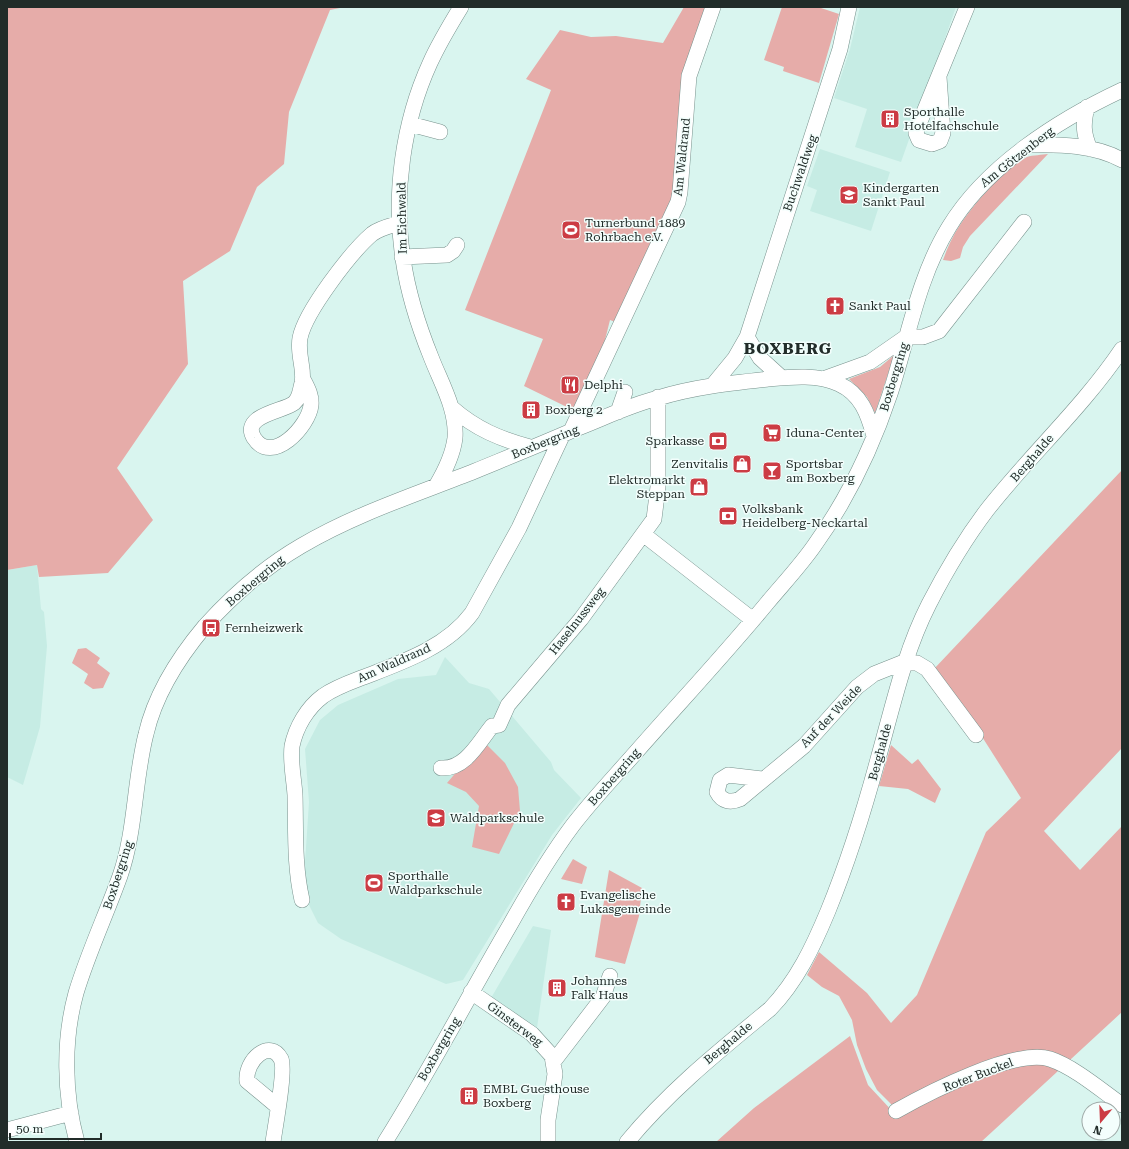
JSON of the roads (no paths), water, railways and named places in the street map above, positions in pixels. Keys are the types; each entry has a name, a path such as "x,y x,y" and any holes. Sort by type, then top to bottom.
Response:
{"street":[{"name":"Im Eichwald","path":"436,486 453,448 455,427 452,408 410,300 402,257 400,223 402,170 410,124 418,95 430,63 461,7"},
{"name":"Am Waldrand","path":"302,900 295,860 292,755 296,735 302,720 314,704 324,696 348,683 420,653 463,626 472,613 520,528 566,433 595,380 678,202 689,76 713,7"},
{"name":"Buchwaldweg","path":"712,386 735,358 747,337 768,268 840,49 849,7"},
{"path":"939,77 967,7"},
{"name":"Am Götzenberg","path":"906,337 925,279 949,226 968,199 998,170 1029,145 1087,108 1122,90"},
{"path":"1087,108 1083,127 1085,139 1090,149"},
{"path":"410,124 440,132"},
{"path":"1029,145 1049,144 1100,150 1122,160"},
{"path":"906,337 923,337 939,331 1024,222"},
{"path":"303,379 299,396 295,403 268,413 255,423 253,433 259,443 269,447 281,444 303,426 310,412 311,404 308,389 303,379 299,348 300,338 307,317 322,295 365,242 378,230 400,223"},
{"path":"402,257 422,253 447,255 453,251 457,245"},
{"path":"747,337 760,358 782,378"},
{"name":"Boxbergring","path":"823,379 870,362 906,337"},
{"name":"Boxbergring","path":"388,1141 471,992 528,894 573,825 753,620 813,548 856,477 874,436 890,393 906,337"},
{"name":"Berghalde","path":"627,1142 652,1112 685,1079 770,1009 788,988 802,966 826,915 855,840 904,662 929,603 967,538 987,510 1071,413 1122,349"},
{"name":"Boxbergring","path":"78,1142 71,1113 67,1064 74,1004 124,864 130,842 146,732 156,703 167,681 206,626 239,592 270,566 323,534 530,447 658,397 712,386 782,378 823,379 839,384 858,398 864,407 874,436"},
{"path":"618,412 625,392"},
{"name":"Haselnussweg","path":"441,768 456,766 466,759 492,726 499,725 508,705 581,620 654,519 658,487 658,397"},
{"name":"Im Eichwald","path":"452,408 471,423 486,432 530,447"},
{"path":"643,534 753,620"},
{"path":"904,662 917,664 927,669 976,735"},
{"name":"Auf der Weide","path":"762,779 804,746 858,687 874,674 904,662"},
{"path":"548,1142 548,1120 555,1074 554,1061 603,997 609,980"},
{"name":"Ginsterweg","path":"471,992 532,1034 549,1050 554,1061"},
{"name":"Roter Buckel","path":"896,1111 962,1079 997,1066 1032,1057 1049,1059 1063,1065 1122,1104"},
{"path":"273,1142 277,1106"},
{"path":"7,1130 71,1113"}],"place":[{"name":"Sporthalle Hotelfachschule","path":"890,119"},
{"name":"Kindergarten Sankt Paul","path":"849,195"},
{"name":"Turnerbund 1889 Rohrbach e.V.","path":"571,230"},
{"name":"Sankt Paul","path":"835,306"},
{"name":"Delphi","path":"570,385"},
{"name":"Boxberg 2","path":"531,410"},
{"name":"Iduna-Center","path":"772,433"},
{"name":"Sparkasse","path":"718,441"},
{"name":"Zenvitalis","path":"742,464"},
{"name":"Sportsbar am Boxberg","path":"772,471"},
{"name":"Elektromarkt Steppan","path":"699,487"},
{"name":"Volksbank Heidelberg-Neckartal","path":"728,516"},
{"name":"Fernheizwerk","path":"211,628"},
{"name":"Waldparkschule","path":"436,818"},
{"name":"Sporthalle Waldparkschule","path":"374,883"},
{"name":"Evangelische Lukasgemeinde","path":"566,902"},
{"name":"Johannes Falk Haus","path":"557,988"},
{"name":"EMBL Guesthouse Boxberg","path":"469,1096"}],"district":[{"name":"BOXBERG","path":"788,348"}]}
